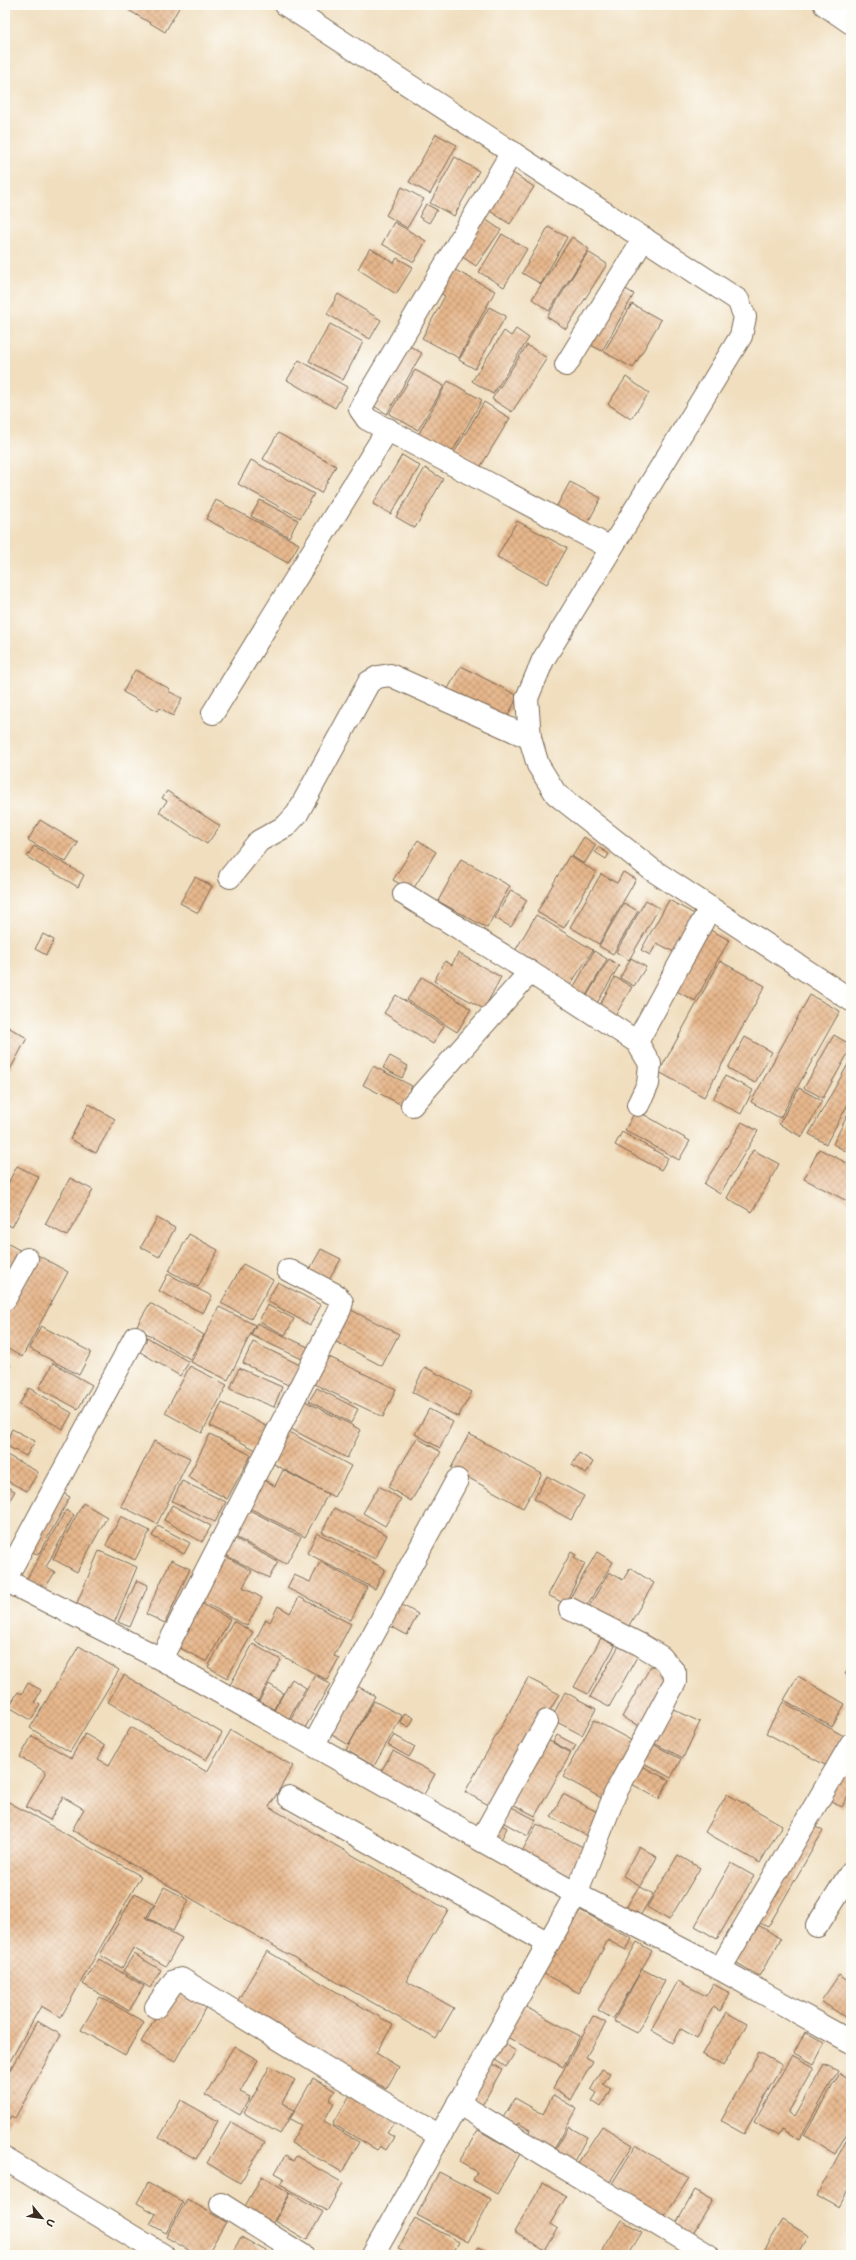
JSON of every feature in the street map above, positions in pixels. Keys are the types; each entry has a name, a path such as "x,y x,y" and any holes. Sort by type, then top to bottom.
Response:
{"street":[{"path":"286,5 738,300 744,317 741,336 543,660 527,698 530,738 538,765 556,794 651,869 851,1000"},
{"path":"825,5 851,23"},
{"path":"512,152 360,409 367,419 611,548"},
{"path":"566,365 644,238"},
{"path":"213,713 388,429"},
{"path":"230,877 259,840 286,826 297,814 369,682 378,677 390,675 530,738"},
{"path":"404,894 530,972 637,1042 650,1064 648,1084 638,1105"},
{"path":"637,1042 710,908"},
{"path":"412,1105 530,972"},
{"path":"5,1299 27,1259"},
{"path":"161,1659 340,1309 342,1302 336,1295 288,1270"},
{"path":"135,1337 5,1580 161,1659 314,1744 576,1894 720,1969 851,2042"},
{"path":"314,1744 457,1480"},
{"path":"373,2255 576,1894 615,1794 675,1682 675,1672 661,1657 641,1644 570,1608"},
{"path":"481,1840 547,1720"},
{"path":"720,1969 851,1744"},
{"path":"289,1797 548,1943"},
{"path":"818,1926 851,1872"},
{"path":"156,2007 174,1980 181,1979 440,2136"},
{"path":"458,2103 708,2255"},
{"path":"5,2159 163,2255"},
{"path":"221,2204 302,2255"}],"building":[{"path":"120,5 177,5 180,6 165,32"},
{"path":"436,134 457,145 430,194 409,182"},
{"path":"455,157 479,171 454,216 430,203"},
{"path":"507,169 534,187 510,224 482,206"},
{"path":"402,187 424,199 407,228 386,215"},
{"path":"426,204 437,210 429,223 419,217"},
{"path":"479,215 501,230 476,266 454,251"},
{"path":"394,222 426,241 414,262 382,244"},
{"path":"548,227 567,237 541,284 522,273"},
{"path":"502,234 527,249 504,287 479,272"},
{"path":"572,237 589,249 549,311 532,299"},
{"path":"370,248 394,263 397,258 413,267 396,294 358,269"},
{"path":"588,252 607,264 566,329 547,317"},
{"path":"455,270 495,291 459,358 422,338 445,296 438,292 445,279 449,281"},
{"path":"617,284 634,294 602,351 585,342"},
{"path":"338,294 381,320 370,339 327,314"},
{"path":"632,304 661,320 633,368 604,352"},
{"path":"489,307 506,316 475,369 459,360"},
{"path":"330,324 363,342 343,380 309,361"},
{"path":"516,329 529,338 493,394 472,381 504,331 511,336"},
{"path":"406,344 422,353 387,414 364,400"},
{"path":"527,345 547,358 512,412 492,399"},
{"path":"299,360 347,387 335,408 287,380"},
{"path":"415,370 444,386 418,430 389,414"},
{"path":"626,377 649,393 631,419 608,404"},
{"path":"448,381 482,400 451,454 418,435"},
{"path":"484,402 510,418 479,469 450,460"},
{"path":"278,433 336,466 321,493 263,459"},
{"path":"402,455 420,466 391,514 373,504"},
{"path":"251,460 314,494 300,518 238,484"},
{"path":"425,468 443,479 415,528 396,517"},
{"path":"570,482 601,498 585,528 554,511"},
{"path":"216,500 299,544 288,563 206,519"},
{"path":"260,500 298,520 289,537 251,516"},
{"path":"517,521 567,548 547,584 497,557"},
{"path":"461,666 518,696 504,723 446,692"},
{"path":"135,670 170,689 168,691 182,698 173,716 160,708 158,711 123,692"},
{"path":"167,791 220,826 207,844 159,812 167,801 162,798"},
{"path":"40,820 78,843 66,862 28,840"},
{"path":"584,837 596,845 584,864 572,856"},
{"path":"418,840 436,852 412,891 393,880"},
{"path":"34,846 84,875 78,887 27,857"},
{"path":"598,847 609,854 606,859 595,852"},
{"path":"569,856 596,872 564,928 537,912"},
{"path":"461,859 510,886 487,928 438,901"},
{"path":"623,872 636,879 599,944 570,927 601,874 617,883"},
{"path":"195,877 212,886 198,913 180,903"},
{"path":"511,890 527,900 511,927 495,918"},
{"path":"646,900 659,908 629,960 616,952"},
{"path":"669,900 698,916 676,953 657,943 650,955 641,950"},
{"path":"624,903 638,911 613,954 599,946"},
{"path":"536,915 593,950 570,985 515,951"},
{"path":"703,926 729,940 695,1001 669,987"},
{"path":"43,934 54,940 46,955 35,949"},
{"path":"594,951 607,959 586,996 573,988"},
{"path":"458,953 501,977 484,1009 434,981 445,961 452,965"},
{"path":"631,958 646,967 634,986 620,978"},
{"path":"609,959 619,966 594,1008 583,1002"},
{"path":"720,961 765,986 704,1097 659,1072"},
{"path":"422,977 471,1009 457,1032 407,1000"},
{"path":"615,977 632,987 612,1021 596,1012"},
{"path":"396,995 444,1026 433,1044 384,1013"},
{"path":"810,995 840,1011 780,1118 751,1102"},
{"path":"8,1027 27,1038 5,1079 5,1031"},
{"path":"834,1035 851,1045 851,1048 823,1098 804,1088"},
{"path":"745,1037 772,1052 755,1083 728,1068"},
{"path":"390,1056 408,1066 402,1078 383,1068"},
{"path":"851,1059 851,1099 826,1144 809,1134"},
{"path":"373,1066 412,1086 402,1105 363,1085"},
{"path":"725,1076 753,1090 741,1114 713,1099"},
{"path":"799,1088 822,1101 802,1137 779,1124"},
{"path":"89,1104 115,1119 96,1153 70,1139"},
{"path":"851,1108 851,1154 833,1144"},
{"path":"636,1110 690,1141 679,1160 625,1130"},
{"path":"742,1122 758,1131 720,1194 704,1184"},
{"path":"622,1132 668,1158 661,1170 615,1145"},
{"path":"819,1149 851,1165 851,1203 804,1179"},
{"path":"753,1150 779,1164 752,1212 727,1198"},
{"path":"17,1166 39,1177 12,1227 5,1223 5,1189"},
{"path":"70,1178 93,1190 67,1236 45,1224"},
{"path":"157,1218 175,1228 159,1257 141,1247"},
{"path":"189,1234 218,1250 198,1287 169,1271"},
{"path":"5,1242 23,1252 5,1283"},
{"path":"321,1249 341,1259 326,1285 307,1274"},
{"path":"34,1253 68,1272 22,1357 5,1347 5,1306"},
{"path":"243,1264 273,1280 251,1319 221,1303"},
{"path":"168,1274 212,1296 203,1313 159,1291"},
{"path":"278,1282 321,1305 310,1325 267,1301"},
{"path":"150,1303 204,1335 190,1359 136,1327"},
{"path":"267,1305 294,1319 285,1335 259,1321"},
{"path":"219,1307 255,1325 228,1380 191,1362"},
{"path":"345,1307 399,1334 382,1366 329,1338"},
{"path":"257,1323 310,1348 304,1360 251,1335"},
{"path":"41,1326 91,1352 79,1375 29,1348"},
{"path":"145,1336 189,1362 180,1376 137,1350"},
{"path":"253,1342 300,1365 290,1386 243,1363"},
{"path":"325,1355 396,1389 383,1417 312,1383"},
{"path":"5,1362 11,1365 5,1375"},
{"path":"53,1363 92,1385 78,1409 39,1388"},
{"path":"190,1366 227,1385 202,1433 165,1413"},
{"path":"425,1367 472,1392 458,1417 412,1392"},
{"path":"239,1368 282,1387 274,1407 230,1389"},
{"path":"29,1388 72,1413 63,1429 19,1405"},
{"path":"317,1388 358,1409 351,1423 309,1401"},
{"path":"305,1401 361,1430 347,1458 291,1429"},
{"path":"222,1403 268,1427 256,1450 210,1426"},
{"path":"429,1409 453,1422 440,1448 415,1434"},
{"path":"282,1428 351,1466 334,1497 265,1459"},
{"path":"12,1429 35,1441 26,1456 5,1445"},
{"path":"210,1434 251,1455 227,1499 188,1477"},
{"path":"469,1434 542,1474 523,1508 451,1468"},
{"path":"417,1438 441,1452 411,1501 388,1487"},
{"path":"154,1441 190,1458 157,1524 121,1506"},
{"path":"579,1453 593,1462 586,1474 572,1465"},
{"path":"5,1454 38,1472 27,1491 5,1480"},
{"path":"283,1470 328,1494 305,1537 242,1504 257,1476 275,1486"},
{"path":"547,1476 584,1496 571,1520 534,1499"},
{"path":"182,1481 226,1502 215,1522 172,1501"},
{"path":"5,1486 15,1491 5,1509"},
{"path":"379,1486 401,1499 385,1526 363,1513"},
{"path":"56,1489 70,1497 38,1555 24,1547"},
{"path":"83,1503 107,1517 77,1572 53,1559"},
{"path":"172,1505 211,1526 202,1542 164,1520"},
{"path":"240,1505 301,1537 286,1564 226,1532"},
{"path":"334,1508 387,1535 375,1559 322,1532"},
{"path":"66,1510 74,1515 46,1567 55,1572 44,1590 26,1580"},
{"path":"121,1516 150,1531 135,1560 106,1545"},
{"path":"158,1526 190,1543 184,1554 152,1536"},
{"path":"317,1533 385,1569 375,1589 307,1553"},
{"path":"227,1534 278,1562 269,1578 218,1551"},
{"path":"99,1551 137,1567 113,1626 74,1610"},
{"path":"571,1552 576,1555 574,1558 585,1564 565,1604 548,1595"},
{"path":"597,1552 613,1562 584,1610 568,1601"},
{"path":"220,1553 252,1571 243,1587 262,1598 247,1626 195,1597"},
{"path":"171,1560 190,1569 165,1623 146,1614"},
{"path":"320,1562 367,1587 351,1620 287,1588 294,1575 310,1582"},
{"path":"630,1568 654,1583 625,1632 587,1610 609,1572 623,1580"},
{"path":"137,1580 148,1585 130,1627 118,1622"},
{"path":"299,1597 351,1624 334,1656 339,1658 327,1680 255,1641 266,1619 270,1622 278,1606 290,1613"},
{"path":"195,1600 230,1619 207,1662 172,1644"},
{"path":"395,1601 418,1614 407,1635 383,1622"},
{"path":"233,1621 253,1632 227,1678 208,1667"},
{"path":"601,1638 615,1646 588,1694 574,1687"},
{"path":"253,1644 281,1660 255,1706 227,1690"},
{"path":"620,1644 638,1655 609,1707 590,1697"},
{"path":"79,1646 119,1670 70,1752 30,1728"},
{"path":"851,1665 851,1678 845,1674"},
{"path":"651,1666 670,1676 641,1727 622,1717"},
{"path":"124,1675 222,1733 206,1760 108,1702"},
{"path":"315,1675 330,1684 302,1733 287,1725"},
{"path":"798,1676 845,1704 832,1727 784,1700"},
{"path":"528,1678 559,1694 496,1809 465,1792"},
{"path":"292,1679 306,1688 285,1725 270,1717"},
{"path":"28,1683 41,1690 35,1702 40,1705 31,1720 9,1707 18,1692 22,1694"},
{"path":"352,1683 375,1696 349,1745 325,1731"},
{"path":"269,1684 283,1693 272,1712 258,1703"},
{"path":"565,1692 596,1709 582,1735 551,1719"},
{"path":"374,1701 402,1716 374,1766 346,1750"},
{"path":"783,1702 844,1736 827,1766 766,1733"},
{"path":"669,1707 700,1722 683,1758 652,1742"},
{"path":"405,1713 414,1718 409,1727 400,1722"},
{"path":"594,1720 636,1743 605,1800 563,1777"},
{"path":"131,1727 207,1772 231,1730 293,1766 269,1807 448,1910 406,1981 454,2008 436,2039 72,1830 84,1809 63,1797 50,1820 26,1807 46,1772 20,1757 32,1736 71,1758 85,1734 105,1746 98,1759 109,1765"},
{"path":"394,1735 415,1747 409,1757 388,1745"},
{"path":"557,1735 576,1745 572,1752 553,1742"},
{"path":"542,1737 571,1753 535,1816 507,1801"},
{"path":"645,1740 681,1759 671,1778 635,1758"},
{"path":"393,1751 435,1774 420,1802 377,1778"},
{"path":"851,1757 851,1791 842,1807 822,1796"},
{"path":"639,1765 669,1780 659,1799 630,1783"},
{"path":"563,1794 601,1814 589,1837 551,1817"},
{"path":"727,1794 782,1825 760,1863 705,1832"},
{"path":"5,1800 141,1876 61,2017 41,2006 5,2070"},
{"path":"506,1804 536,1820 528,1836 497,1819"},
{"path":"493,1820 507,1828 497,1847"},
{"path":"807,1822 823,1831 768,1927 752,1919"},
{"path":"537,1824 587,1849 570,1881 520,1855"},
{"path":"639,1846 657,1857 641,1886 623,1876"},
{"path":"678,1855 700,1868 669,1920 647,1907"},
{"path":"731,1863 754,1876 717,1939 695,1926"},
{"path":"639,1886 653,1894 640,1916 626,1908"},
{"path":"164,1887 189,1900 173,1931 148,1918"},
{"path":"135,1893 154,1904 146,1918 182,1938 166,1966 133,1948 122,1968 100,1955"},
{"path":"573,1906 632,1939 626,1950 608,1940 579,1993 537,1970"},
{"path":"752,1921 781,1939 759,1976 729,1958"},
{"path":"637,1942 652,1951 613,2019 598,2010"},
{"path":"267,1951 393,2025 376,2053 399,2067 386,2089 363,2075 361,2080 235,2005"},
{"path":"134,1954 161,1970 150,1988 123,1971"},
{"path":"99,1959 144,1986 129,2011 83,1984"},
{"path":"642,1969 665,1981 637,2033 614,2021"},
{"path":"839,1975 851,1983 849,2020 821,2001"},
{"path":"678,1981 706,1996 713,1984 730,1993 720,2011 713,2007 697,2038 681,2029 673,2043 651,2030"},
{"path":"173,1988 206,2007 175,2061 141,2042"},
{"path":"100,1997 144,2022 125,2055 81,2030"},
{"path":"522,2005 580,2036 563,2067 505,2036"},
{"path":"726,2012 747,2024 723,2066 702,2054"},
{"path":"593,2016 606,2023 586,2057 593,2061 571,2100 553,2089"},
{"path":"37,2021 61,2035 15,2118 11,2116 5,2127 5,2079"},
{"path":"805,2032 825,2043 814,2064 794,2053"},
{"path":"502,2043 516,2051 506,2067 492,2058"},
{"path":"234,2046 258,2060 240,2092 250,2097 240,2115 205,2095"},
{"path":"759,2052 782,2065 744,2134 721,2121"},
{"path":"792,2055 814,2067 788,2113 794,2117 824,2064 838,2071 799,2140 781,2130 778,2136 754,2122"},
{"path":"491,2063 502,2069 479,2111 468,2105"},
{"path":"270,2066 295,2080 282,2103 294,2110 280,2134 244,2113"},
{"path":"602,2069 610,2073 603,2084 611,2088 601,2107 592,2101 597,2093 591,2089"},
{"path":"840,2073 851,2080 851,2126 835,2154 804,2135"},
{"path":"313,2078 335,2091 329,2100 334,2103 324,2121 359,2142 342,2172 291,2143 301,2125 290,2119"},
{"path":"350,2095 395,2121 387,2133 394,2137 386,2150 380,2146 377,2150 333,2124"},
{"path":"553,2095 577,2109 552,2153 526,2138 530,2130 518,2123 515,2128 501,2121 515,2098 543,2114"},
{"path":"181,2100 218,2121 196,2159 159,2138"},
{"path":"231,2122 265,2142 240,2183 207,2163"},
{"path":"602,2126 633,2145 605,2189 574,2169"},
{"path":"569,2127 587,2137 572,2165 553,2154"},
{"path":"478,2130 520,2154 497,2194 473,2180 477,2172 459,2162"},
{"path":"851,2132 851,2185 839,2207 817,2195"},
{"path":"636,2145 689,2178 664,2217 611,2185"},
{"path":"285,2156 293,2161 296,2156 343,2183 327,2211 280,2184 284,2178 275,2173"},
{"path":"439,2172 491,2199 468,2242 417,2215"},
{"path":"262,2176 290,2193 272,2224 244,2208"},
{"path":"148,2183 183,2202 166,2233 150,2224 156,2214 137,2203"},
{"path":"543,2183 566,2197 550,2224 558,2229 545,2251 514,2232"},
{"path":"695,2190 713,2200 689,2241 672,2231"},
{"path":"291,2193 323,2212 307,2240 275,2221"},
{"path":"187,2199 226,2222 207,2255 197,2255 166,2237"},
{"path":"415,2218 459,2242 452,2255 409,2255 398,2249"},
{"path":"621,2220 642,2232 628,2255 600,2255"},
{"path":"783,2220 809,2236 797,2255 761,2255"},
{"path":"241,2237 273,2255 231,2255"},
{"path":"479,2247 494,2255 474,2255"}]}
